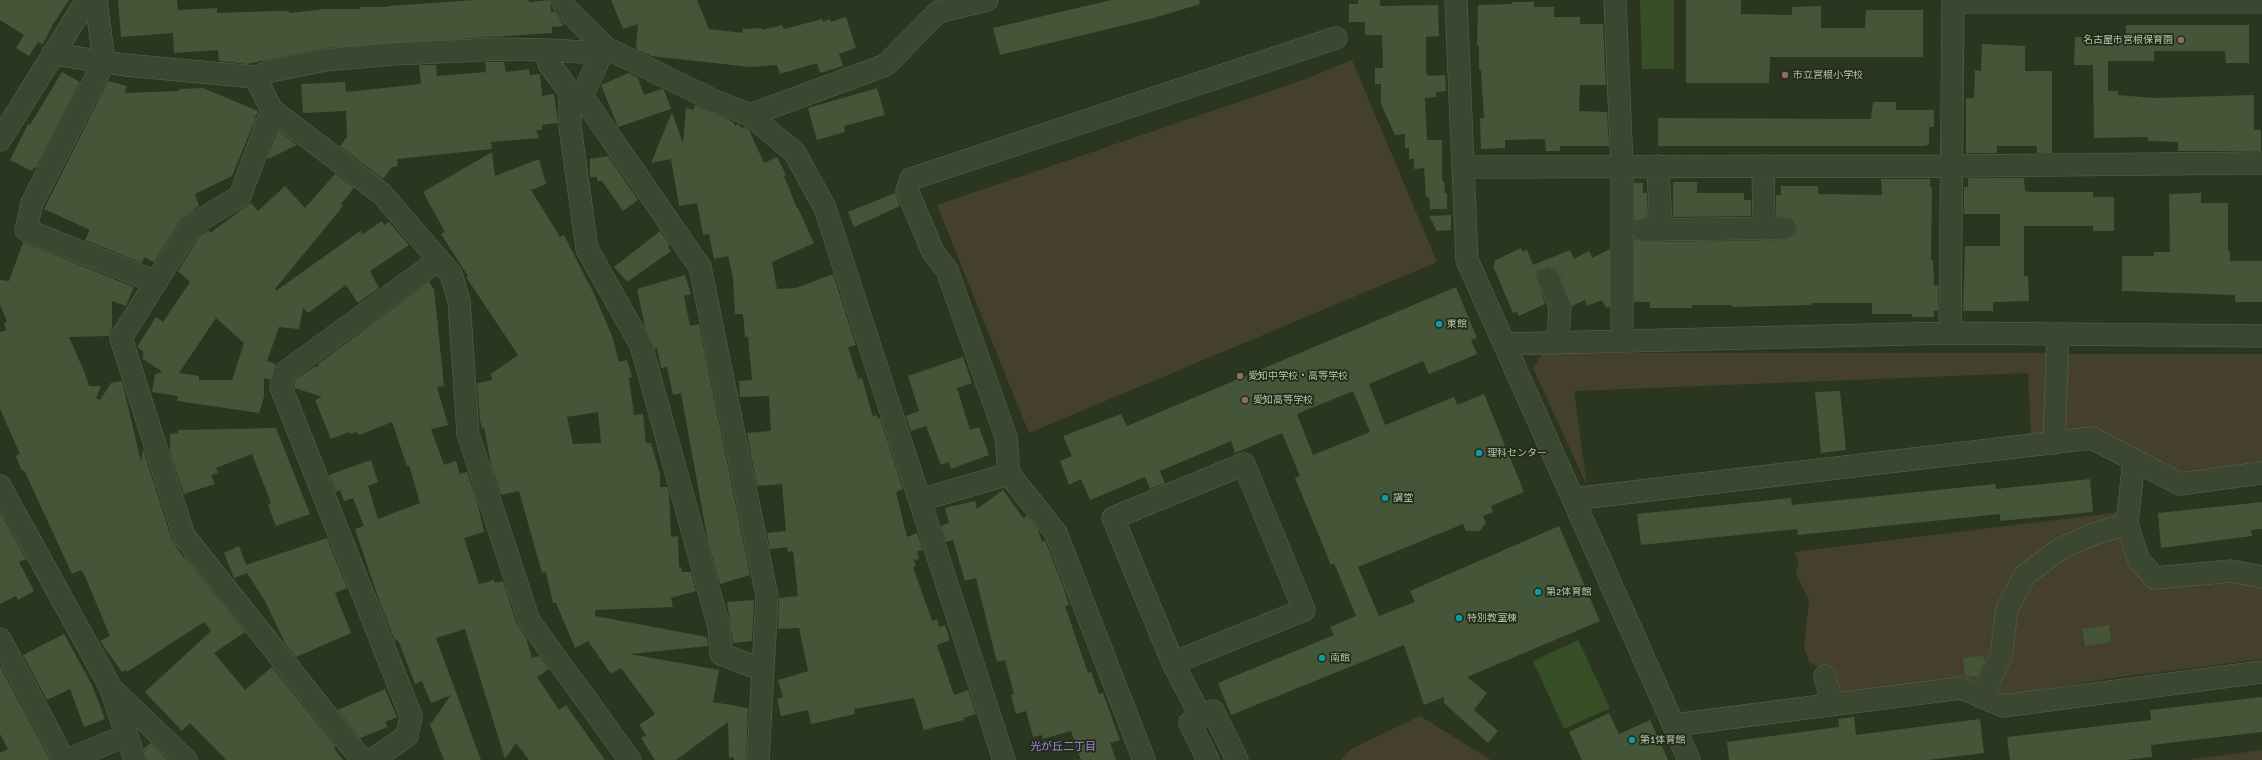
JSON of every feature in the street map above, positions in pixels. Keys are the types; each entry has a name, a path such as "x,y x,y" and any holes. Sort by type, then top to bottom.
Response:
{"street":[{"path":"0,140 10,108 53,54 87,0"},
{"path":"96,0 104,62 32,203 26,230 156,282"},
{"path":"562,0 566,9 604,50 717,102 750,115 795,153 825,208 1004,760"},
{"path":"750,115 886,65 936,6 987,0"},
{"path":"1456,0 1467,260 1689,760"},
{"path":"1615,0 1622,167 1622,342"},
{"path":"1950,333 1953,1 2262,2"},
{"path":"1144,760 1056,533 1009,474 1006,437 947,270 933,252 907,190 911,179 1336,38"},
{"path":"53,54 104,62 255,77 271,71 325,60 394,54 500,49 604,50"},
{"path":"549,50 549,64 576,94 700,267 767,596 758,760"},
{"path":"604,50 576,94 570,126 588,249 641,345 719,627 721,654 752,666 763,666"},
{"path":"255,77 272,111 382,194 451,274 459,301 468,434 529,621 630,760"},
{"path":"272,111 240,196 191,226 121,338 184,536 362,760"},
{"path":"1463,167 1952,166 2262,163"},
{"path":"1658,166 1652,230 1775,229 1763,166"},
{"path":"372,760 407,736 411,716 281,387 284,373 439,260"},
{"path":"1548,278 1560,306 1558,343"},
{"path":"1504,344 1950,333 2262,336"},
{"path":"2054,443 2058,334"},
{"path":"1573,499 2092,438 2180,484 2262,473"},
{"path":"2134,460 2127,524 2139,561 2155,578 2231,571 2262,577"},
{"path":"1173,663 1304,610 1244,464 1113,518 1173,663 1201,717"},
{"path":"920,500 1009,474"},
{"path":"0,486 111,688 135,760"},
{"path":"1982,697 2001,656 2007,609 2025,575 2060,549 2094,534 2127,524"},
{"path":"0,639 65,760 127,735"},
{"path":"1674,725 1961,688 2003,706 2262,672"},
{"path":"1826,676 1832,704"},
{"path":"111,688 186,760"},
{"path":"1208,760 1190,722 1213,711 1237,760"}],"shaded area":[{"path":"1640,0 1674,0 1674,69 1642,69"},
{"path":"1352,60 1437,262 1029,433 937,205 1306,79"},
{"path":"1543,353 2049,353 2045,434 2031,436 2028,373 1574,391 1587,486 1533,368"},
{"path":"2064,354 2262,354 2262,464 2180,474 2062,432"},
{"path":"2121,512 2141,574 2227,578 2262,583 2262,659 2106,679 2003,696 1967,678 1836,693 1823,670 1809,662 1804,648 1809,600 1796,574 1799,561 1794,552"},
{"path":"1578,640 1610,708 1564,729 1533,661"},
{"path":"1420,716 1491,760 1341,760 1351,749"},
{"path":"2262,750 2262,760 2187,760"}],"building":[{"path":"0,0 69,0 53,24 43,44 38,42 29,56 16,48 24,35 0,20"},
{"path":"118,0 177,0 178,10 217,8 217,13 289,11 289,13 325,9 360,9 360,7 388,7 476,0 529,0 529,2 550,0 551,12 554,12 564,26 552,27 552,33 324,48 247,64 219,61 218,50 174,53 173,33 121,37"},
{"path":"611,0 697,0 709,29 743,33 742,29 762,28 762,30 782,25 784,29 822,19 823,22 830,19 831,22 846,17 856,48 839,54 843,66 820,73 817,63 780,74 777,65 750,67 651,56 636,49 638,24 623,29"},
{"path":"1111,0 1199,0 1200,4 1154,18 1000,55 993,28"},
{"path":"1358,0 1380,0 1380,6 1438,5 1439,36 1426,37 1426,72 1428,76 1445,75 1446,91 1436,92 1436,97 1425,98 1427,140 1442,140 1442,181 1444,181 1445,193 1447,193 1447,209 1430,209 1429,197 1426,197 1424,168 1414,169 1414,159 1409,159 1409,148 1405,148 1405,134 1395,135 1381,104 1381,84 1375,84 1375,68 1383,68 1382,35 1365,35 1365,22 1349,22 1349,4 1358,4"},
{"path":"1686,0 1741,0 1741,14 1792,15 1792,7 1821,6 1821,28 1865,28 1866,10 1923,10 1923,57 1770,57 1769,83 1686,83"},
{"path":"1512,2 1534,2 1534,7 1554,7 1554,17 1580,17 1580,24 1603,24 1606,85 1580,85 1579,111 1607,112 1609,146 1560,146 1560,151 1546,151 1545,139 1505,140 1505,148 1481,149 1480,118 1484,118 1481,70 1479,70 1479,45 1477,46 1478,5 1512,4"},
{"path":"2126,25 2249,25 2249,63 2226,63 2225,51 2154,51 2154,61 2108,61 2108,91 2118,91 2118,95 2153,98 2254,95 2254,130 2261,130 2261,151 2178,151 2178,142 2148,141 2148,137 2094,138 2093,65 2074,65 2075,37 2126,38"},
{"path":"1982,44 2025,46 2025,71 2052,71 2052,153 2037,153 2037,146 1997,146 1997,153 1966,153 1966,98 1974,98 1975,70 1981,71"},
{"path":"485,62 504,62 506,72 529,69 530,75 540,74 542,96 554,94 558,123 542,125 542,130 536,130 539,138 491,142 492,149 397,159 398,166 392,167 383,179 340,146 347,137 346,111 303,113 301,84 345,82 346,92 421,84 419,65 436,65 437,76 486,72"},
{"path":"62,72 80,82 36,168 34,167 32,171 10,160 28,124 30,125"},
{"path":"629,73 638,78 644,95 662,89 664,90 671,109 618,127 601,85"},
{"path":"108,81 127,86 125,93 179,91 179,89 203,88 258,111 256,116 253,116 256,118 232,176 195,194 199,206 181,219 154,262 144,257 142,263 85,240 90,230 44,209"},
{"path":"877,88 885,115 844,126 845,132 817,140 808,108"},
{"path":"1873,102 1896,102 1896,110 1934,110 1934,127 1929,127 1929,145 1658,146 1658,118 1871,119"},
{"path":"695,105 733,122 735,126 738,124 742,128 745,127 749,130 764,163 777,157 786,175 784,176 797,208 814,243 772,262 777,289 796,288 833,274 856,345 848,347 858,379 862,378 873,417 877,415 878,419 880,418 903,489 896,492 907,537 917,533 923,550 917,551 919,559 914,560 916,566 913,567 932,621 937,619 939,627 945,625 950,640 937,645 954,695 968,690 976,714 963,718 964,720 924,730 914,698 854,709 855,714 811,724 808,710 781,716 777,699 783,697 778,680 808,671 799,628 778,629 779,598 798,596 793,551 788,552 787,547 770,549 767,533 786,531 782,484 757,486 747,433 771,431 769,396 740,397 739,381 752,380 748,337 745,337 743,314 735,314 733,278 728,256 714,259 709,234 703,235 697,203 679,206 671,159 651,163 672,112 683,144 686,108 693,110"},
{"path":"278,130 297,145 268,159 267,158"},
{"path":"492,152 495,176 539,159 546,184 531,190 560,237 564,235 595,296 612,336 619,362 627,360 632,377 629,378 634,415 643,414 646,443 651,443 660,474 660,487 667,487 669,492 671,537 678,536 679,567 681,567 682,572 691,572 696,591 671,598 673,607 595,610 595,616 707,637 708,646 630,654 719,670 713,702 748,708 746,760 734,760 734,757 729,758 728,722 676,760 655,760 641,738 646,735 639,725 655,714 621,668 611,674 588,641 575,648 556,603 553,603 546,572 542,573 519,491 501,495 491,465 484,427 482,428 480,420 477,383 492,380 491,374 518,355 466,277 468,276 441,234 445,232 423,192","holes":["598,412 601,443 573,444 567,417"]},
{"path":"608,156 638,200 623,211 602,181 597,181 597,177 590,177 590,159"},
{"path":"335,174 354,188 341,204 343,206 275,289 276,291 360,231 363,234 382,221 384,225 389,222 409,245 370,271 379,288 358,303 346,285 308,313 303,308 299,329 279,327 267,361 275,364 270,380 264,378 264,397 259,413 177,401 178,396 152,392 155,374 163,372 143,359 143,351 137,347 156,317 163,322 190,282 178,271 200,235 209,230 210,233 251,203 258,211 285,186 305,208","holes":["216,318 244,343 232,380 199,380 199,376 179,373"]},
{"path":"1968,178 2024,178 2025,191 2029,192 2093,192 2093,197 2114,197 2114,231 2093,231 2093,226 2024,226 2024,276 2028,276 2029,301 1993,302 1993,311 1963,311 1965,246 2000,246 2000,214 1964,214 1964,187 1968,187"},
{"path":"1881,179 1930,179 1930,187 1932,187 1931,260 1933,260 1934,285 1938,285 1938,311 1934,311 1934,317 1912,317 1912,314 1872,314 1872,303 1811,303 1811,305 1732,307 1732,305 1692,305 1692,308 1650,308 1650,302 1634,302 1634,239 1643,242 1786,240 1796,234 1797,227 1791,217 1776,216 1776,195 1781,195 1781,186 1818,186 1818,194 1882,195"},
{"path":"1673,182 1697,182 1697,193 1744,193 1744,200 1751,200 1751,216 1673,217"},
{"path":"1634,183 1643,183 1643,193 1647,193 1648,217 1634,221"},
{"path":"895,193 900,206 854,227 848,212"},
{"path":"2201,193 2201,203 2228,203 2228,251 2230,251 2230,261 2262,261 2262,302 2235,302 2235,295 2122,291 2122,256 2154,256 2154,252 2170,252 2169,194"},
{"path":"1451,215 1451,230 1437,231 1429,216"},
{"path":"660,231 670,245 668,247 671,251 627,282 614,267"},
{"path":"23,242 134,287 126,306 112,301 112,328 109,336 69,337 89,386 101,386 96,398 100,400 111,383 122,381 141,462 143,449 172,540 184,558 185,557 245,632 214,653 245,690 272,667 336,747 334,748 343,760 226,760 190,723 182,731 145,692 211,631 204,622 127,672 125,670 122,672 100,641 110,636 84,574 81,570 72,574 24,470 22,471 16,456 20,454 0,409 0,332 6,330 4,323 7,322 0,304 0,280 9,281"},
{"path":"1521,248 1523,252 1527,250 1533,265 1570,250 1574,259 1589,251 1592,258 1610,249 1610,307 1606,308 1602,300 1587,306 1585,300 1572,306 1559,273 1555,268 1549,266 1538,270 1536,277 1545,304 1519,316 1517,312 1513,313 1493,266 1495,264 1494,261"},
{"path":"685,275 691,294 684,296 690,326 699,324 750,575 720,584 708,542 681,393 673,395 667,367 661,368 657,348 655,349 645,327 637,289"},
{"path":"429,282 434,289 444,386 437,387 448,425 431,429 444,465 456,461 460,474 467,472 477,501 484,532 464,538 479,584 494,580 495,583 503,581 517,625 526,638 532,658 539,656 549,669 537,677 559,710 566,705 605,760 529,760 516,743 505,759 465,629 436,638 481,760 444,760 430,725 451,695 431,703 422,681 415,684 398,640 395,641 380,603 355,529 364,526 353,498 344,501 340,490 336,492 329,475 371,460 378,482 368,486 378,519 420,503 409,465 407,466 392,422 359,435 357,432 350,434 349,432 331,439 315,400 322,397 295,388 294,386 295,380 314,367 319,366 318,364"},
{"path":"1456,287 1477,338 1471,340 1477,354 1429,374 1423,361 1369,384 1385,425 1454,397 1457,405 1484,394 1524,492 1491,506 1493,512 1483,516 1486,523 1480,531 1466,531 1463,524 1358,567 1379,616 1415,602 1410,591 1559,526 1600,621 1467,677 1487,693 1474,710 1498,731 1488,743 1444,703 1444,697 1424,705 1404,645 1231,715 1218,683 1334,635 1330,627 1356,616 1334,563 1331,565 1295,478 1300,476 1282,433 1235,453 1231,441 1160,471 1165,483 1150,489 1145,477 1090,500 1081,479 1069,485 1060,461 1072,456 1063,436 1121,414 1127,426","holes":["1353,391 1370,432 1313,455 1297,414"]},
{"path":"963,357 972,383 957,388 970,430 979,427 989,455 951,469 949,462 941,465 926,426 911,431 906,416 919,411 908,376"},
{"path":"1840,391 1846,450 1821,453 1815,392"},
{"path":"276,428 310,514 276,526 268,505 271,503 252,454 216,468 218,473 211,475 215,484 184,494 170,452 170,434 178,433 178,430"},
{"path":"2090,479 2093,512 2000,521 2000,514 1798,535 1797,529 1641,545 1637,514 1791,498 1792,505 1995,484 1996,489"},
{"path":"1003,490 1023,518 1027,516 1038,530 1042,542 1045,540 1063,586 1069,605 1065,606 1088,673 1091,672 1099,694 1103,693 1120,740 1110,743 1116,760 1081,760 1071,731 1043,739 1042,735 1033,737 1026,711 1016,714 1011,695 1014,694 1005,660 997,662 976,578 965,581 953,540 946,542 941,526 949,523 945,508 975,501 977,509"},
{"path":"2262,502 2262,529 2251,530 2252,536 2161,548 2158,513"},
{"path":"0,512 26,559 19,562 34,591 18,600 16,596 0,604"},
{"path":"327,538 347,588 335,593 351,633 296,657 285,643 265,601 247,573 234,578 224,553 239,546 246,565"},
{"path":"754,600 752,641 733,643 727,602"},
{"path":"2109,625 2111,642 2085,646 2082,629"},
{"path":"64,634 92,685 105,719 84,727 70,689 47,700 23,655"},
{"path":"1984,656 1985,661 1978,676 1965,676 1963,658"},
{"path":"0,666 50,760 0,760 0,753 8,749 0,734"},
{"path":"385,689 397,717 385,722 388,727 360,738 338,710"},
{"path":"2262,697 2262,732 2151,745 2152,757 2126,760 2010,760 2007,737 2151,720 2150,710"},
{"name":"第1体育館","path":"1609,713 1619,734 1650,720 1668,760 1582,760 1569,732"},
{"path":"1854,717 1856,735 1980,719 1984,753 1927,760 1729,760 1727,742 1839,727 1838,719"},
{"path":"151,743 168,760 147,760 144,748"}],"place":[{"name":"名古屋市宮根保育園","path":"2181,40"},
{"name":"市立宮根小学校","path":"1785,75"},
{"name":"東館","path":"1439,324"},
{"name":"愛知中学校・高等学校","path":"1240,376"},
{"name":"愛知高等学校","path":"1245,400"},
{"name":"理科センター","path":"1479,453"},
{"name":"講堂","path":"1385,498"},
{"name":"第2体育館","path":"1538,592"},
{"name":"特別教室棟","path":"1459,618"},
{"name":"南館","path":"1322,658"},
{"name":"第1体育館","path":"1632,740"}],"district":[{"name":"光が丘二丁目","path":"1063,747"}]}
